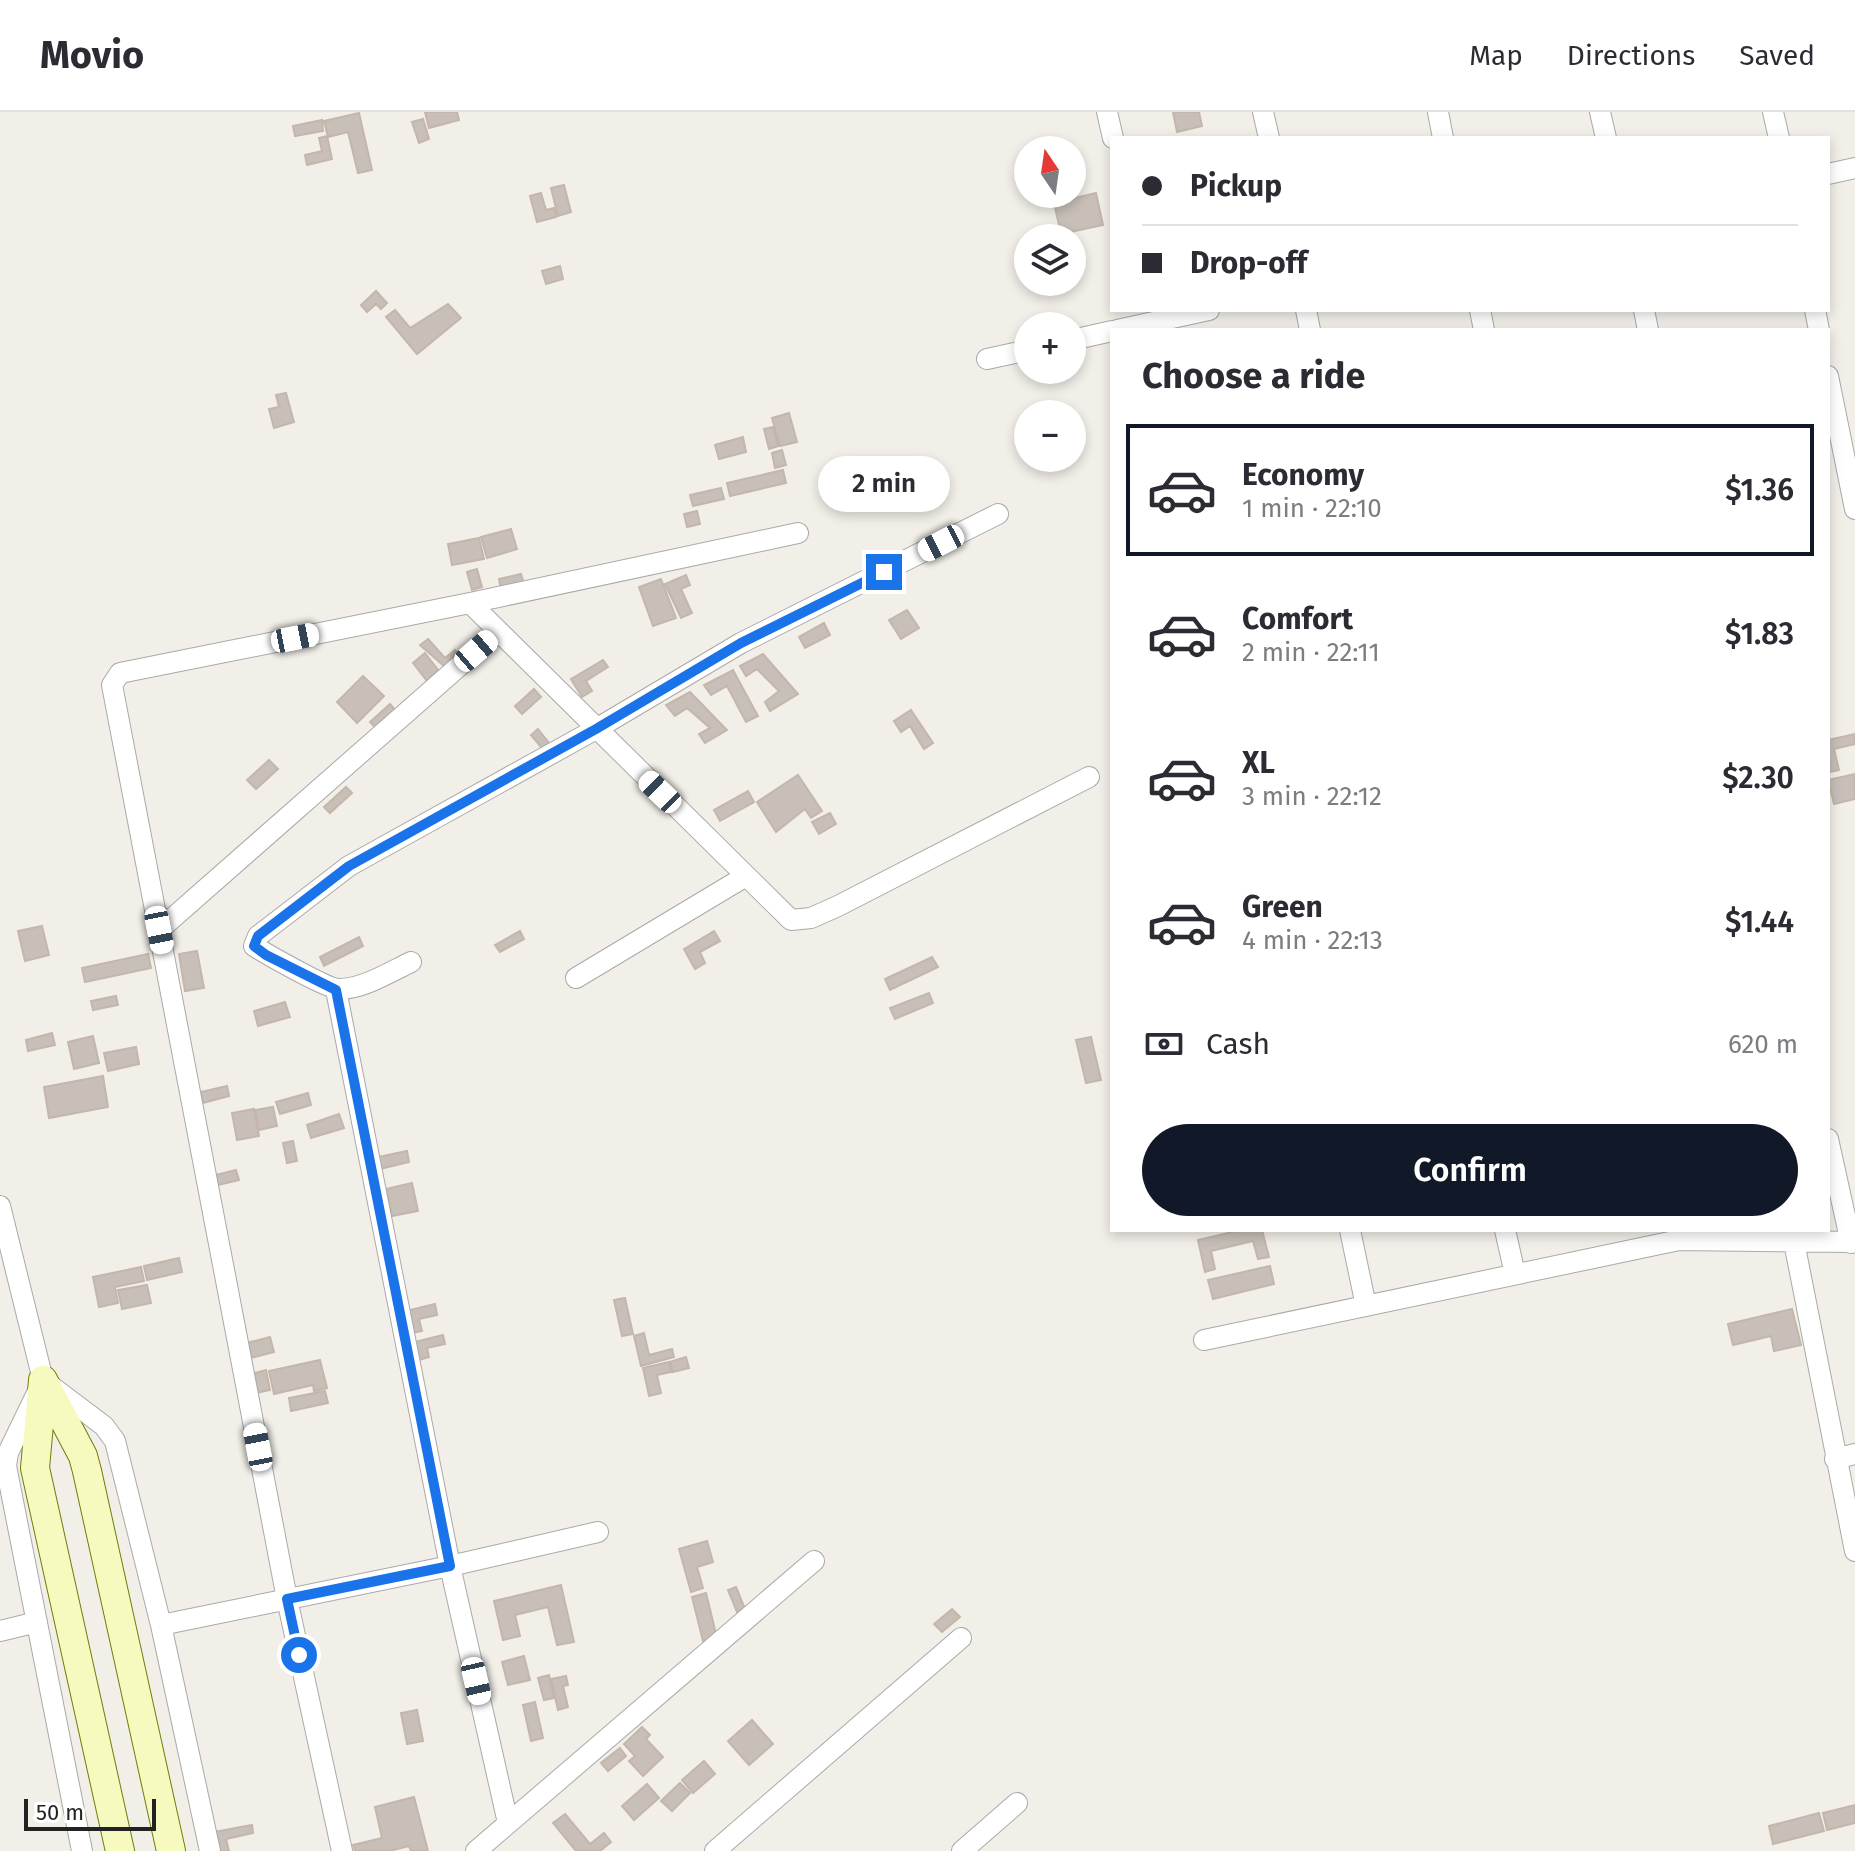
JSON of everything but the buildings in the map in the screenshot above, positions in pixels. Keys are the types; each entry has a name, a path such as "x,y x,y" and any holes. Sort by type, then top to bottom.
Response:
{"street":[{"path":"1107,112 1113,136"},
{"path":"1263,112 1269,136"},
{"path":"1438,112 1443,136"},
{"path":"1600,112 1606,136"},
{"path":"1773,112 1779,136"},
{"path":"1830,174 1855,168"},
{"path":"1126,328 1199,312"},
{"path":"1086,337 1110,332"},
{"path":"987,359 1014,353"},
{"path":"1830,386 1855,509"},
{"path":"411,962 357,986 336,990 254,946 258,936 349,866 596,729 741,643 998,514"},
{"path":"342,1851 287,1599 112,685 120,673 798,533"},
{"path":"470,603 791,920 811,918 1089,777"},
{"path":"159,930 498,632"},
{"path":"576,978 746,876"},
{"path":"336,990 450,1566 508,1823"},
{"path":"1204,1340 1515,1274 1678,1235 1853,1243 1830,1147"},
{"path":"0,1206 43,1380 83,1456 87,1471 171,1851"},
{"path":"1350,1232 1366,1306"},
{"path":"1505,1232 1515,1274"},
{"path":"1794,1242 1845,1457 1855,1551"},
{"path":"43,1380 8,1453 6,1466 82,1851"},
{"path":"43,1380 104,1426 115,1441 161,1625 210,1851"},
{"path":"43,1380 35,1468 120,1851"},
{"path":"161,1625 450,1566 598,1532"},
{"path":"476,1851 814,1561"},
{"path":"0,1631 37,1622"},
{"path":"715,1851 961,1638"},
{"path":"962,1851 1017,1803"}],"route":[{"path":"299,1655 287,1599 450,1566 336,990 266,955 254,946 258,936 349,866 596,729 741,643 884,572"}]}
